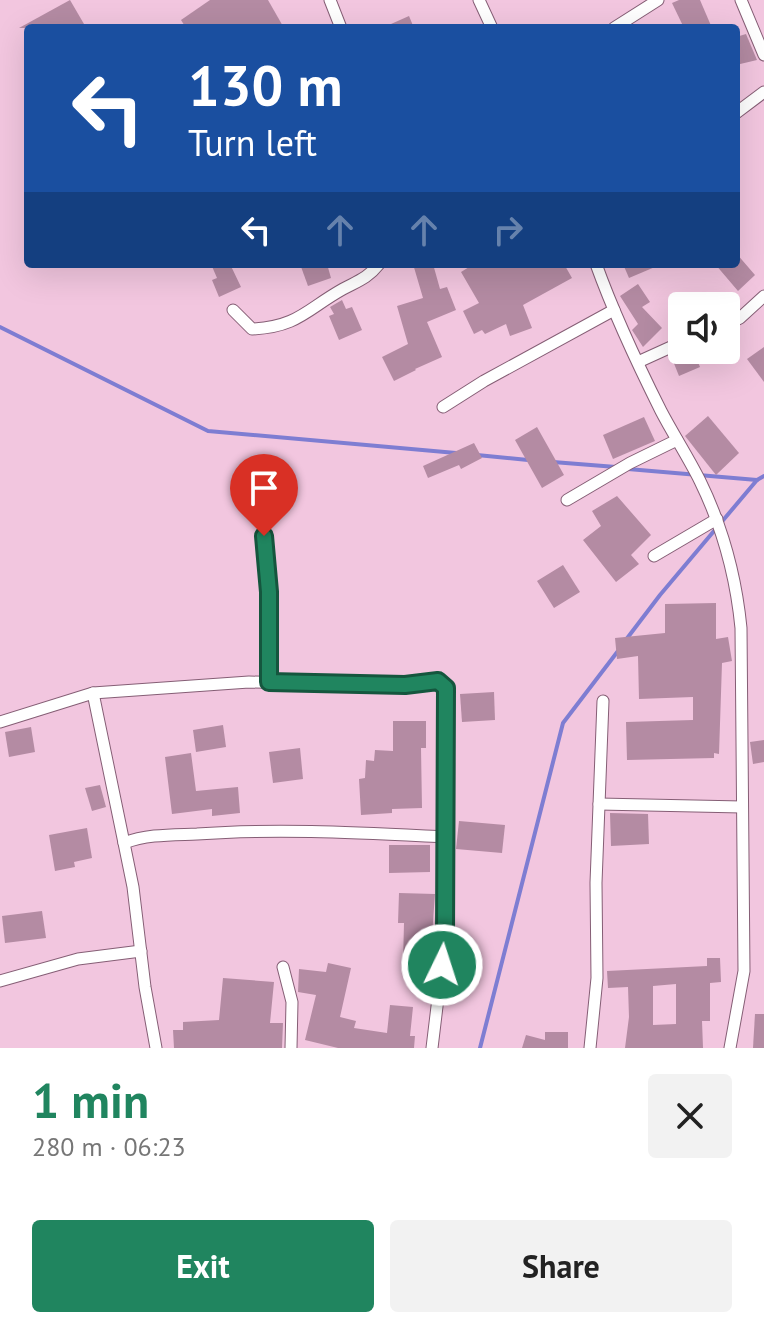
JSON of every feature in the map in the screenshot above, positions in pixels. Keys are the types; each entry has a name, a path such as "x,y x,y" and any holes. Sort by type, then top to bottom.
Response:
{"street":[{"path":"330,0 339,24"},
{"path":"479,0 490,24"},
{"path":"620,24 658,0"},
{"path":"741,0 764,55"},
{"path":"740,110 764,92"},
{"path":"233,310 252,329 275,328 298,320 343,289 369,277 376,268"},
{"path":"598,268 638,362 717,519 737,586 741,628 744,971 730,1048"},
{"path":"740,318 764,296"},
{"path":"443,407 614,310"},
{"path":"638,362 668,348"},
{"path":"567,500 677,440"},
{"path":"654,556 717,519"},
{"path":"0,722 93,693 269,682 405,685 438,681 446,688 445,940 432,1048"},
{"path":"93,693 124,843 156,1048"},
{"path":"590,1048 597,978 596,883 603,701"},
{"path":"599,804 742,807"},
{"path":"124,843 159,835 279,830 446,837"},
{"path":"0,981 78,959 141,951"},
{"path":"283,967 292,1002 291,1048"}],"lane":[{"path":"264,536 269,592 269,682"}],"building":[{"path":"70,0 84,24 26,24"},
{"path":"210,0 268,0 282,24 184,24 181,20"},
{"path":"700,0 710,24 682,24 672,3"},
{"path":"409,16 412,24 391,24"},
{"path":"746,34 757,60 740,64 740,36"},
{"path":"740,258 755,275 738,291 718,268 740,268"},
{"path":"213,268 232,268 241,287 219,297 212,280 217,278"},
{"path":"301,268 328,268 331,278 308,286"},
{"path":"414,268 434,268 440,289 447,287 456,310 427,322 442,357 394,381 382,357 408,344 397,306 423,298"},
{"path":"468,268 566,268 572,278 523,305 532,328 510,336 506,324 485,334 482,330 474,334 463,311 479,303 461,272"},
{"path":"625,268 653,268 629,278"},
{"path":"638,284 650,302 642,307 662,328 643,347 632,330 638,324 620,296"},
{"path":"342,300 346,309 352,307 362,330 339,340 329,316 334,314 330,307"},
{"path":"764,347 764,382 747,359"},
{"path":"674,364 699,364 700,367 679,376"},
{"path":"708,416 739,453 716,475 685,436"},
{"path":"644,417 655,441 613,459 603,435"},
{"path":"537,427 564,475 542,488 515,440"},
{"path":"474,443 482,458 461,469 459,465 428,478 423,466"},
{"path":"617,496 651,535 631,555 639,564 616,582 583,540 601,526 592,511"},
{"path":"563,565 580,592 554,608 537,581"},
{"path":"716,603 716,639 728,637 732,661 722,663 719,754 714,753 714,758 627,760 626,722 693,720 693,697 639,699 638,656 617,659 615,638 665,633 665,604"},
{"path":"494,692 495,720 462,722 460,694"},
{"path":"393,721 426,721 426,748 421,748 422,808 392,809 392,813 361,815 359,779 365,778 366,760 374,761 375,750 393,751"},
{"path":"223,725 226,747 196,752 193,730"},
{"path":"31,727 35,752 9,757 5,732"},
{"path":"764,740 764,762 753,764 750,742"},
{"path":"300,748 303,779 273,783 269,752"},
{"path":"191,753 196,791 238,787 240,813 212,816 212,809 172,814 165,757"},
{"path":"100,785 106,807 92,811 85,788"},
{"path":"610,813 648,814 649,844 611,846"},
{"path":"459,821 505,825 502,853 456,849"},
{"path":"87,828 92,858 74,862 75,867 55,871 49,835"},
{"path":"389,845 430,845 430,872 389,873"},
{"path":"399,893 435,894 430,963 403,963 404,923 398,923"},
{"path":"42,911 46,938 5,943 2,916"},
{"path":"707,958 720,958 721,982 710,983 710,1021 702,1021 703,1048 625,1048 629,1017 628,987 608,988 607,971 707,966","holes":["676,984 676,1024 653,1025 653,986"]},
{"path":"328,963 351,968 340,1017 356,1021 354,1028 387,1033 390,1005 413,1007 410,1036 415,1036 414,1048 338,1048 305,1040 316,995 298,992 299,969 326,972"},
{"path":"223,978 274,982 270,1023 283,1023 282,1048 174,1048 173,1030 183,1030 183,1022 219,1020"},
{"path":"755,1014 764,1014 764,1048 753,1048"},
{"path":"545,1032 568,1032 568,1048 522,1048 526,1035 545,1040"}],"waterway":[{"path":"0,327 208,431 456,453"},
{"path":"477,455 528,460"},
{"path":"553,462 616,467"},
{"path":"628,469 757,480"},
{"path":"625,641 660,595 757,480 764,476"},
{"path":"480,1048 563,723 618,651"}],"route":[{"path":"264,536 269,592 269,682 405,685 438,681 446,688 445,940 442,965"}]}
